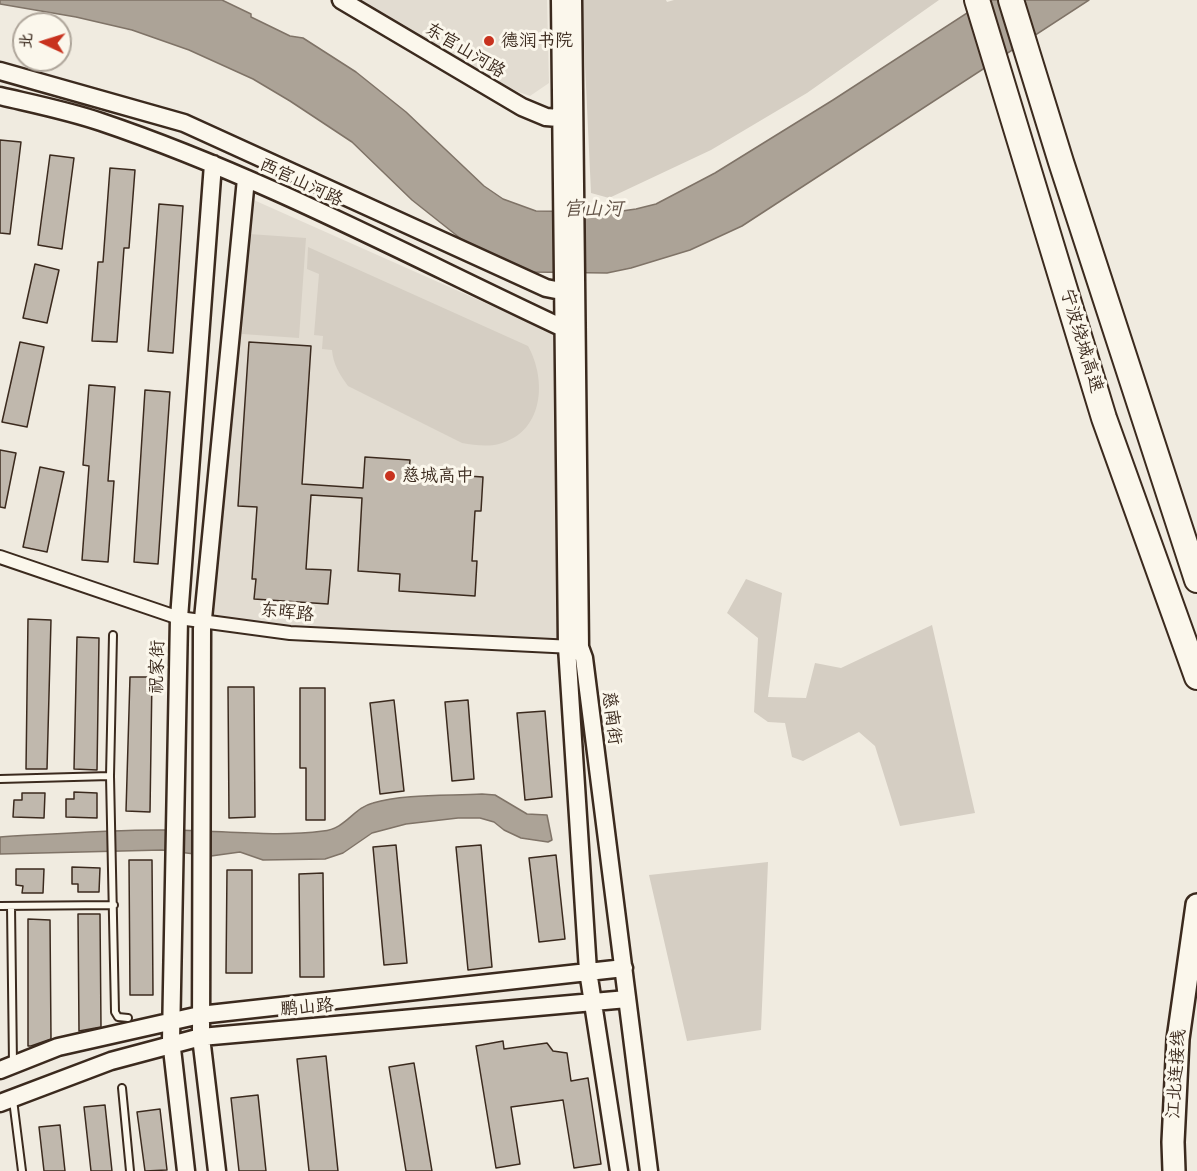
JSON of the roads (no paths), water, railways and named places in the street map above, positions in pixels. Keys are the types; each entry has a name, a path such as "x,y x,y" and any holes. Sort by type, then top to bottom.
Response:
{"highway":[{"name":"宁波绕城高速","path":"977,0 1104,418 1197,677"},
{"name":"宁波绕城高速","path":"1011,0 1197,580"},
{"name":"江北连接线","path":"1174,1171 1173,1142 1178,1039 1197,905"}],"street":[{"name":"东官山河路","path":"341,0 522,107 546,117 568,119"},
{"path":"560,0 568,119"},
{"path":"568,119 573,0"},
{"name":"西官山河路","path":"0,71 184,123 546,288 569,292"},
{"name":"西官山河路","path":"0,96 100,122 213,164 246,180 272,189 570,329"},
{"name":"慈南街","path":"568,119 574,647 588,971 619,1171"},
{"name":"祝家街","path":"186,1171 171,1022 178,618 213,164"},
{"path":"217,1171 200,1015 203,622 246,180"},
{"name":"东晖路","path":"0,557 178,618 203,622 290,633 574,647"},
{"name":"慈南街","path":"574,647 584,658 649,1171"},
{"name":"鹏山路","path":"7,1068 58,1047 200,1015 624,968"},
{"name":"鹏山路","path":"7,1100 111,1061 201,1037 627,999"}],"lane":[{"path":"113,635 110,776 115,1012 118,1017 128,1018"},
{"path":"0,779 110,776"},
{"path":"0,906 114,905"},
{"path":"7,1068 10,906"},
{"path":"122,1088 130,1171"},
{"path":"7,1100 22,1171"}],"place":[{"name":"德润书院","path":"489,41"},
{"name":"慈城高中","path":"390,476"}],"water label":[{"name":"官山河","path":"593,210"}]}
